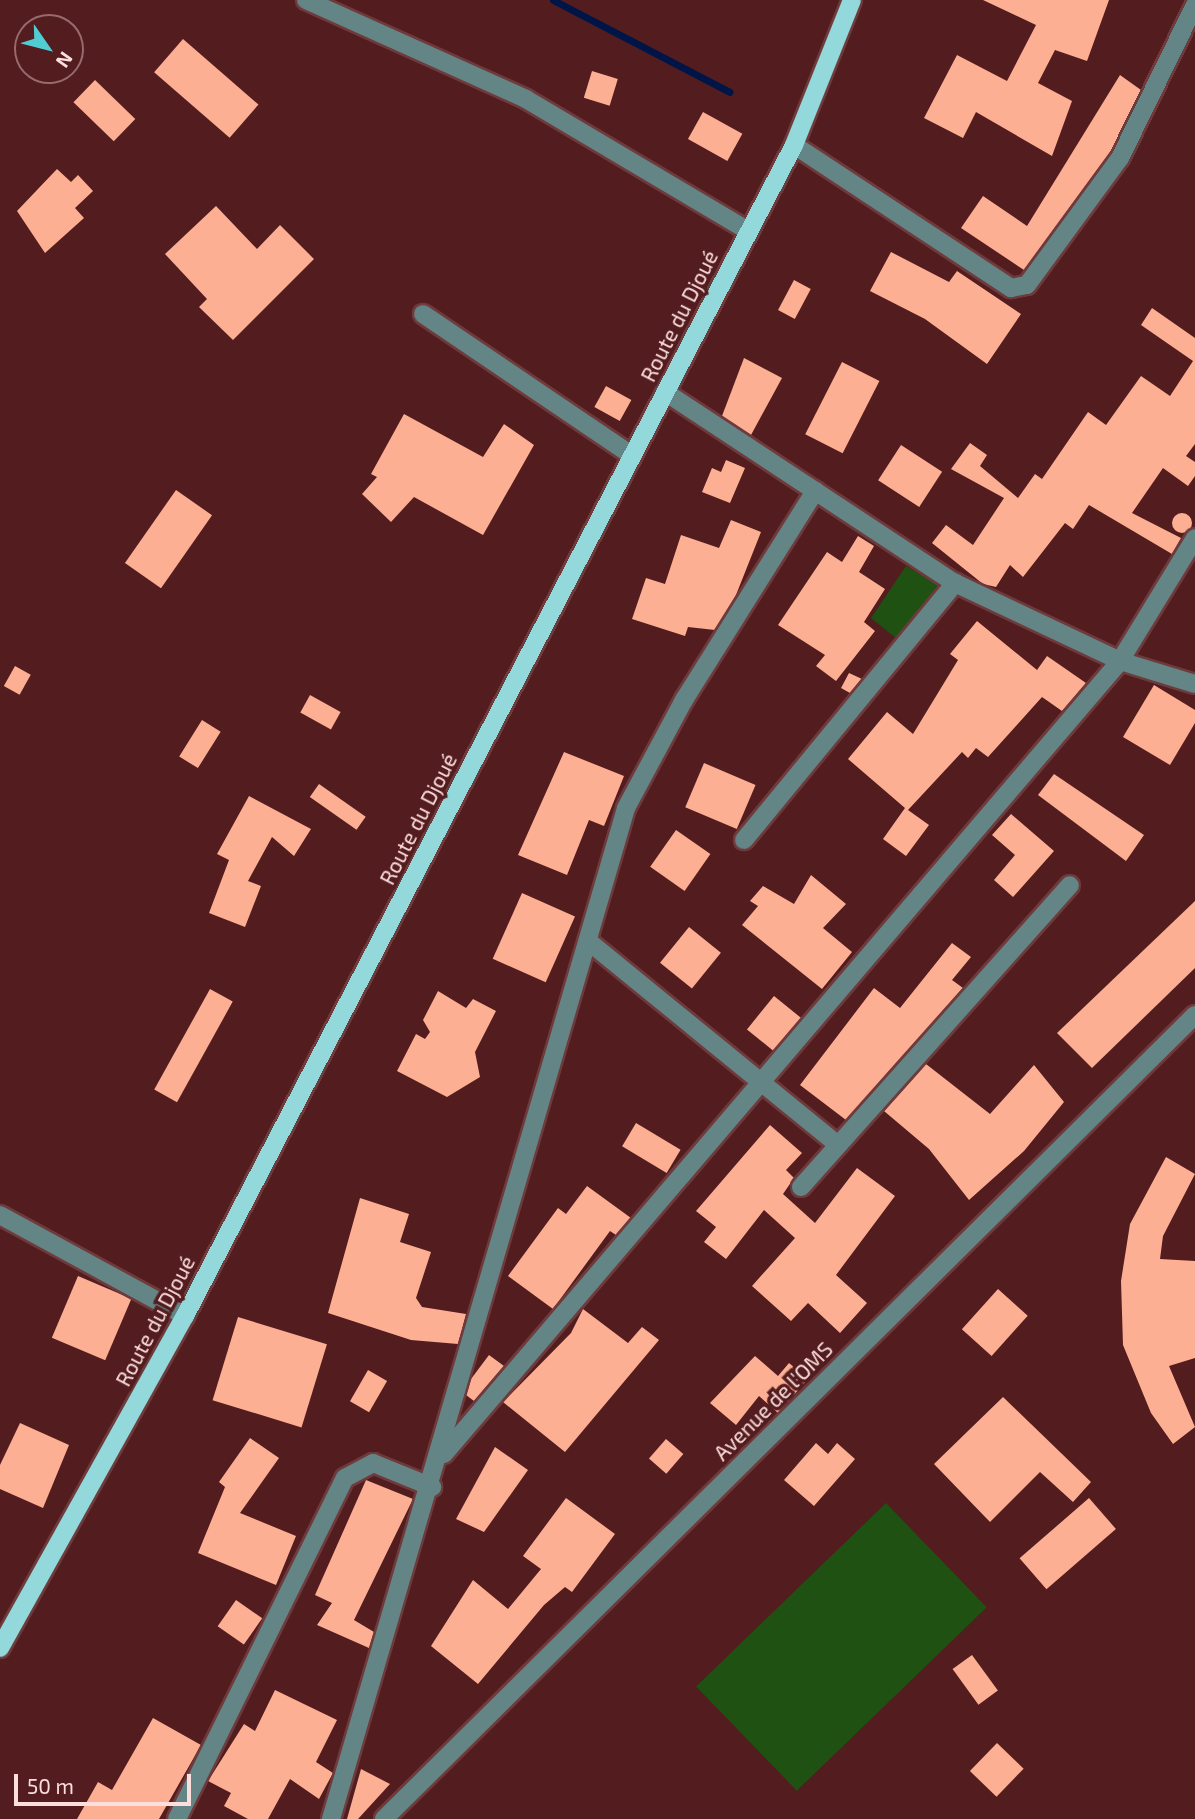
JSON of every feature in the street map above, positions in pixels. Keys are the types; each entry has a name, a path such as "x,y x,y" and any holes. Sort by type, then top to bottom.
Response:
{"main road":[{"name":"Route du Djoué","path":"0,1648 184,1316 794,145 852,0"}],"street":[{"path":"306,0 526,99 748,230"},
{"path":"794,145 1011,288 1027,285 1120,158 1195,5"},
{"path":"423,314 631,455"},
{"path":"665,392 955,583 1120,661 1195,684"},
{"path":"331,1819 432,1487 634,788 815,491"},
{"path":"440,1459 538,1337 766,1083 1120,661 1195,538"},
{"path":"744,840 955,583"},
{"path":"801,1187 1070,886"},
{"path":"588,941 766,1083 837,1144"},
{"name":"Avenue de l'OMS","path":"384,1819 1195,1015"},
{"path":"0,1215 184,1316"},
{"path":"177,1819 345,1478 373,1463 432,1487"}],"green space":[{"path":"906,566 938,585 897,639 871,618"},
{"path":"886,1503 987,1607 797,1791 696,1686"}],"building":[{"path":"983,0 1109,0 1087,61 1055,50 1038,83 1072,101 1052,156 976,112 963,138 924,118 957,55 1007,81 1036,25"},
{"path":"183,39 258,105 230,138 154,72"},
{"path":"592,71 618,79 610,106 584,98"},
{"path":"1120,75 1141,90 1111,151 1024,270 961,228 983,196 1027,226"},
{"path":"95,80 135,119 114,141 73,102"},
{"path":"703,112 742,134 727,161 688,139"},
{"path":"57,169 71,182 78,175 93,191 75,208 84,218 45,253 17,211"},
{"path":"216,206 257,249 280,225 314,259 233,340 199,307 207,299 165,254"},
{"path":"891,252 949,282 957,271 1021,314 987,364 925,319 870,291"},
{"path":"794,280 811,289 795,319 778,310"},
{"path":"1152,308 1195,338 1195,444 1186,456 1195,462 1195,476 1188,486 1163,468 1132,513 1181,538 1172,554 1089,505 1073,529 1065,523 1023,577 1010,565 996,587 983,584 932,543 946,525 973,545 1004,498 951,469 970,443 987,455 980,466 1018,498 1035,474 1042,479 1088,412 1106,425 1141,376 1170,396 1193,361 1141,325"},
{"path":"744,358 782,378 751,435 722,416"},
{"path":"842,362 879,381 843,453 805,434"},
{"path":"606,386 631,400 620,421 594,407"},
{"path":"404,414 483,457 504,424 534,445 483,535 414,497 391,522 362,494 377,477 371,474"},
{"path":"901,445 942,472 919,507 878,480"},
{"path":"726,460 745,468 730,503 702,492 712,468 721,472"},
{"path":"176,490 212,515 161,588 125,563"},
{"path":"1178,513 1186,513 1192,523 1186,533 1178,533 1172,527 1172,519"},
{"path":"731,520 761,532 736,595 715,630 688,627 685,636 632,619 646,578 665,584 681,535 719,548"},
{"path":"858,536 874,546 859,572 885,589 864,622 875,631 836,681 816,666 825,655 778,625 827,552 842,562"},
{"path":"977,621 1037,670 1047,656 1086,683 1062,711 1042,697 988,757 976,748 968,758 962,752 908,810 929,825 906,856 883,839 905,808 848,759 887,712 913,734 958,660 950,654"},
{"path":"15,666 31,675 20,695 4,686"},
{"path":"849,673 862,679 850,693 841,688"},
{"path":"1154,685 1195,710 1195,723 1170,765 1123,737"},
{"path":"310,695 341,712 331,729 300,712"},
{"path":"202,720 221,732 198,768 179,756"},
{"path":"564,752 624,776 604,826 589,820 567,875 518,855"},
{"path":"704,763 756,785 737,829 685,807"},
{"path":"1054,774 1144,835 1126,861 1038,795"},
{"path":"319,784 366,817 357,830 310,797"},
{"path":"249,796 311,829 294,856 272,837 248,881 261,886 245,927 209,913 229,860 217,854"},
{"path":"1011,814 1054,851 1013,897 994,880 1015,855 992,835"},
{"path":"676,830 710,854 685,891 650,867"},
{"path":"811,875 846,904 823,928 852,952 822,989 742,925 758,906 750,901 763,886 794,904"},
{"path":"522,893 575,917 546,982 493,959"},
{"path":"1195,901 1195,968 1092,1068 1057,1033"},
{"path":"689,927 721,953 692,989 660,963"},
{"path":"952,943 971,957 952,980 963,988 846,1120 800,1085 874,988 900,1008"},
{"path":"210,989 233,1002 177,1102 154,1090"},
{"path":"438,991 466,1008 473,999 496,1011 475,1052 480,1077 447,1097 397,1071 416,1034 425,1039 430,1032 423,1020"},
{"path":"774,996 801,1018 774,1051 747,1029"},
{"path":"926,1064 990,1114 1034,1065 1064,1102 1024,1151 969,1200 929,1149 884,1111"},
{"path":"636,1123 681,1150 667,1173 622,1146"},
{"path":"770,1125 802,1153 786,1170 794,1178 783,1194 815,1223 857,1168 895,1196 836,1275 867,1303 840,1333 808,1303 791,1321 752,1286 795,1238 764,1210 726,1259 704,1242 716,1227 696,1211"},
{"path":"1166,1157 1195,1174 1163,1236 1160,1259 1195,1261 1195,1358 1169,1366 1195,1427 1173,1444 1151,1413 1123,1345 1121,1281 1130,1224"},
{"path":"587,1186 631,1218 616,1235 610,1231 553,1309 508,1276 558,1208 566,1214"},
{"path":"360,1198 409,1214 400,1242 431,1252 416,1298 422,1307 466,1314 458,1344 411,1340 328,1313"},
{"path":"78,1276 131,1299 105,1360 52,1338"},
{"path":"998,1289 1028,1316 992,1356 962,1329"},
{"path":"583,1309 628,1343 642,1327 659,1340 565,1452 503,1402 571,1333"},
{"path":"238,1317 327,1344 302,1427 213,1400"},
{"path":"489,1355 504,1366 474,1401 466,1395 471,1379"},
{"path":"755,1356 778,1376 789,1363 808,1379 778,1413 759,1396 736,1425 710,1403"},
{"path":"368,1370 387,1381 369,1412 350,1401"},
{"path":"1003,1397 1091,1482 1073,1502 1040,1472 990,1522 934,1464"},
{"path":"20,1423 69,1445 43,1508 0,1489 0,1465"},
{"path":"250,1438 279,1458 240,1513 296,1536 276,1585 198,1553 225,1487 219,1482"},
{"path":"666,1439 683,1454 666,1474 649,1459"},
{"path":"816,1443 828,1454 837,1443 855,1459 814,1506 784,1480"},
{"path":"495,1447 528,1470 484,1532 456,1519"},
{"path":"366,1480 413,1499 354,1620 374,1632 369,1648 317,1625 332,1603 315,1595"},
{"path":"566,1498 615,1534 572,1592 565,1587 544,1605 478,1684 431,1646 473,1580 508,1609 541,1569 523,1556"},
{"path":"1089,1498 1116,1529 1046,1589 1020,1558"},
{"path":"236,1600 262,1618 244,1645 218,1626"},
{"path":"972,1655 998,1691 978,1705 953,1669"},
{"path":"275,1690 337,1720 316,1762 333,1773 319,1799 290,1779 268,1819 248,1819 224,1806 231,1793 208,1781 244,1724 255,1731"},
{"path":"153,1718 201,1745 159,1819 77,1819 98,1782 112,1790"},
{"path":"997,1743 1024,1769 997,1797 970,1771"},
{"path":"361,1769 390,1784 358,1819 347,1819"}],"waterway":[{"path":"553,0 730,92"}]}
